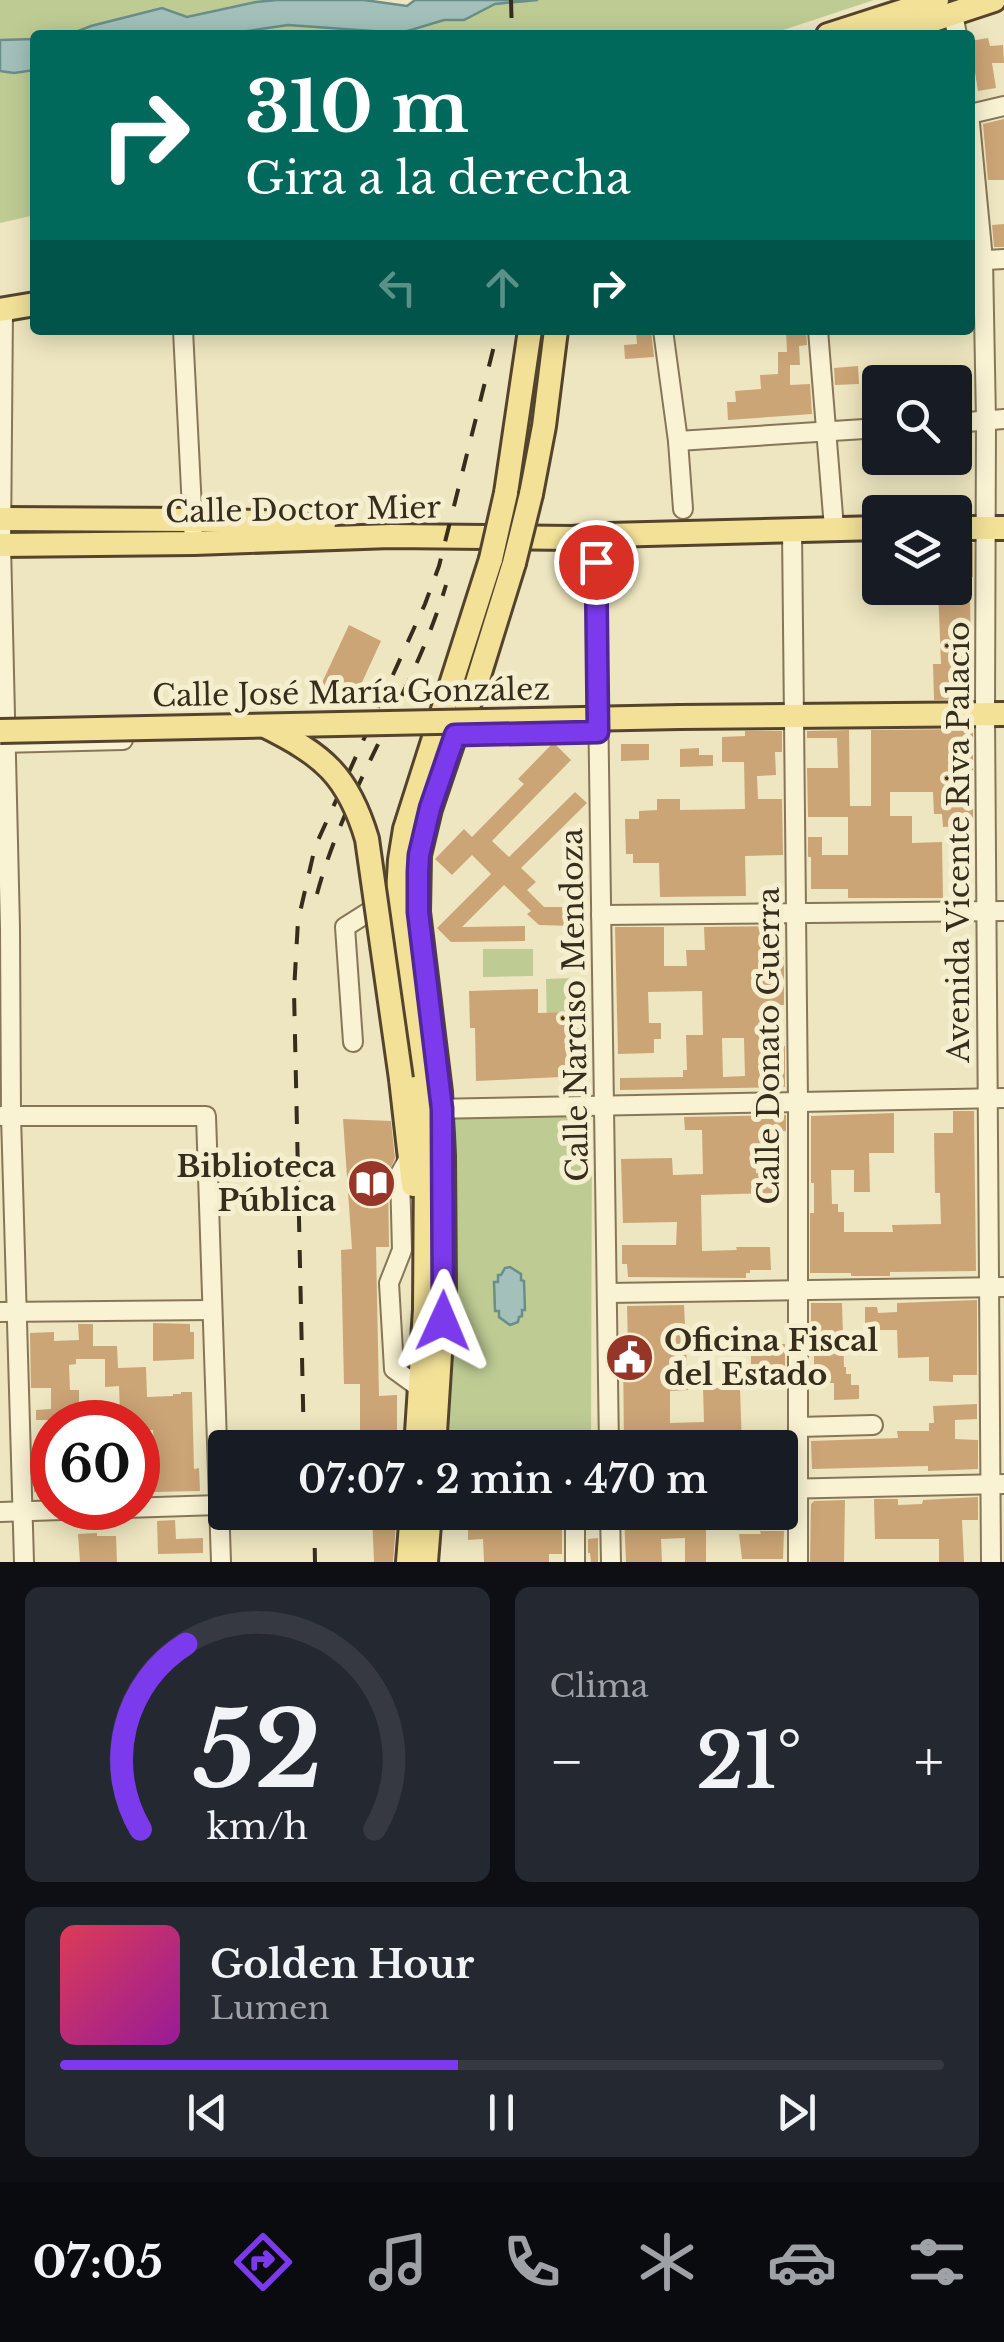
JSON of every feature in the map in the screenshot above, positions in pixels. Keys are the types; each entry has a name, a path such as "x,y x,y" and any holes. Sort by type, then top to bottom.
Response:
{"main road":[{"path":"904,30 994,0"},
{"path":"859,30 949,16"},
{"path":"2,310 30,305"},
{"path":"503,561 506,493 529,335"},
{"path":"435,1430 444,1291 433,1109 408,893 400,860 405,830 455,712 503,561 531,494 555,335"},
{"name":"Calle Doctor Mier","path":"1,520 193,532 572,538 862,528"},
{"name":"Calle Doctor Mier","path":"1,545 193,532"},
{"name":"Calle José María González","path":"2,739 262,725 994,714"},
{"path":"262,725 320,758 342,781 367,839 410,1155 418,1267 426,1286"},
{"path":"417,1430 426,1286 426,1162 433,1109"},
{"path":"408,1562 411,1530"},
{"path":"426,1562 429,1530"}],"street":[{"path":"975,113 1004,106"},
{"path":"976,260 1004,259"},
{"name":"Avenida Vicente Riva Palacio","path":"976,260 995,420 997,1484 991,1562"},
{"path":"2,310 8,1312 24,1562"},
{"path":"183,335 193,532"},
{"path":"664,335 683,509"},
{"path":"818,335 834,528"},
{"path":"678,441 862,429"},
{"name":"Calle Donato Guerra","path":"792,530 798,1430"},
{"name":"Calle Narciso Mendoza","path":"596,562 609,1430"},
{"path":"455,712 598,711"},
{"path":"445,735 598,732"},
{"path":"2,739 123,740"},
{"path":"353,1042 345,927 408,893"},
{"path":"601,915 995,911"},
{"path":"433,1109 996,1098"},
{"path":"5,1116 206,1116 216,1430"},
{"path":"410,1155 400,1174 402,1250 389,1283 394,1368 420,1388"},
{"path":"607,1293 997,1287"},
{"path":"8,1312 212,1310"},
{"path":"798,1427 873,1424"},
{"path":"798,1489 997,1484"},
{"path":"0,1512 208,1505"},
{"path":"220,1530 221,1562"},
{"path":"575,1530 575,1562"},
{"path":"610,1530 611,1562"},
{"name":"Calle Donato Guerra","path":"794,1530 798,1562"}],"green space":[{"path":"0,0 277,0 187,17 162,8 81,30 30,30 30,39 0,40"},
{"path":"538,0 874,0 783,30 411,30 444,20 464,20 495,4"},
{"path":"288,25 359,30 254,30"},
{"path":"0,71 30,71 30,216 0,223"},
{"path":"483,949 533,949 533,976 483,977"},
{"path":"573,978 575,1028 547,1028 546,979"},
{"path":"574,1115 585,1118 592,1127 591,1430 443,1430 450,1164 456,1146 456,1118"}],"water":[{"path":"364,0 407,6 415,0 538,0 495,4 464,20 444,20 411,30 288,25 254,30 81,30 162,8 187,17 256,2"},
{"path":"30,39 30,71 0,71 0,40"},
{"path":"510,1267 524,1281 525,1310 518,1322 510,1325 495,1311 494,1282"}],"building":[{"path":"988,38 990,46 1003,45 1004,63 992,63 996,88 978,91 975,40"},
{"path":"1004,119 1004,180 988,180 983,124"},
{"path":"1004,224 1004,247 994,247 992,225"},
{"path":"636,335 651,335 654,357 625,359 624,345 637,344"},
{"path":"786,335 806,335 807,345 799,346 800,365 790,365 790,385 810,384 812,414 728,420 727,402 736,402 735,391 761,389 760,375 778,374 778,352 787,352"},
{"path":"858,366 859,384 835,385 834,368"},
{"path":"939,605 970,605 972,699 934,700 933,664 941,664"},
{"path":"349,625 381,641 352,704 319,689"},
{"path":"973,729 973,788 968,788 973,825 943,827 942,814 934,814 933,792 890,792 890,816 912,816 912,843 942,842 943,898 848,898 848,889 811,889 808,837 822,837 822,855 848,855 848,817 808,817 807,768 838,768 837,738 807,738 807,731 849,730 850,806 871,806 871,730"},
{"path":"745,731 782,731 782,752 775,752 776,775 757,776 758,799 782,799 783,855 745,856 746,896 660,897 659,863 633,863 633,854 626,854 625,819 639,819 639,811 657,810 657,799 680,799 680,810 745,809 744,762 722,762 722,737 745,736"},
{"path":"621,744 649,744 649,760 621,761"},
{"path":"551,745 571,760 492,841 509,857 575,792 587,803 521,868 536,882 527,890 544,907 587,907 587,933 572,933 572,926 539,925 527,914 531,911 504,885 462,927 525,926 525,941 451,942 437,928 491,874 472,855 452,875 435,859 464,829 472,837 524,784 518,779"},
{"path":"699,748 699,755 713,755 713,766 680,767 680,749"},
{"path":"781,926 784,1005 775,1005 775,1046 785,1046 785,1087 620,1090 620,1078 683,1077 683,1070 687,1070 686,1035 703,1035 702,991 648,992 649,1023 661,1023 661,1039 654,1039 654,1053 618,1054 615,927 664,927 664,966 687,966 686,950 705,950 704,927","holes":["722,1038 744,1038 745,1076 723,1077"]},
{"path":"538,989 538,1013 580,1012 582,1076 476,1081 475,1028 470,1028 469,991"},
{"path":"953,1111 974,1111 976,1271 890,1272 890,1276 810,1273 810,1213 814,1213 811,1116 894,1113 894,1153 869,1153 870,1192 854,1192 854,1170 831,1170 832,1204 838,1204 838,1212 844,1212 844,1232 893,1232 892,1225 941,1224 940,1193 935,1193 934,1133 953,1133"},
{"path":"786,1115 786,1131 774,1132 774,1153 755,1153 756,1173 775,1172 776,1193 701,1195 702,1251 770,1247 771,1270 750,1270 746,1278 628,1277 627,1264 622,1264 622,1245 676,1245 677,1222 623,1223 621,1159 672,1158 673,1175 703,1174 702,1130 685,1130 684,1117"},
{"path":"343,1119 391,1121 395,1158 388,1174 389,1247 376,1247 379,1396 397,1395 397,1430 360,1430 360,1384 344,1384 341,1250 352,1249"},
{"path":"977,1300 977,1375 953,1375 953,1382 929,1381 929,1357 898,1358 897,1330 865,1330 865,1307 877,1307 878,1313 897,1312 897,1303"},
{"path":"811,1303 842,1303 844,1367 846,1374 851,1374 851,1385 859,1385 859,1399 834,1400 834,1383 814,1383"},
{"path":"684,1305 688,1390 670,1391 670,1423 704,1422 703,1388 740,1388 741,1430 624,1430 627,1306"},
{"path":"153,1323 190,1324 190,1332 194,1332 194,1359 153,1361"},
{"path":"78,1324 93,1324 93,1346 117,1346 118,1368 146,1367 147,1397 192,1392 194,1469 199,1468 200,1491 160,1492 160,1400 120,1400 119,1386 105,1387 105,1359 76,1359 76,1364 69,1365 70,1390 79,1390 79,1400 51,1400 51,1388 31,1388 30,1333 54,1332 54,1341 79,1340"},
{"path":"785,1344 785,1366 751,1367 751,1345"},
{"path":"977,1404 977,1419 955,1420 955,1439 978,1440 978,1469 812,1469 811,1441 898,1438 897,1431 929,1431 929,1423 934,1423 933,1406"},
{"path":"978,1497 978,1520 962,1520 964,1562 939,1562 939,1539 875,1539 874,1499 898,1499 898,1505"},
{"path":"845,1500 844,1562 810,1562 811,1504"},
{"path":"175,1520 176,1539 203,1538 203,1553 158,1554 160,1521"},
{"path":"373,1530 396,1530 393,1562 374,1562"},
{"path":"468,1530 562,1530 562,1554 549,1554 549,1562 484,1562 483,1539 468,1540"},
{"path":"625,1530 706,1530 706,1562 685,1562 685,1538 661,1539 662,1562 626,1562"},
{"path":"760,1531 784,1531 783,1559 742,1559 739,1534 761,1534"},
{"path":"78,1534 116,1536 117,1562 80,1562"},
{"path":"598,1538 598,1562 591,1562 588,1539"}],"railway":[{"path":"511,0 512,30"},
{"path":"304,1430 294,991 298,921 315,847 439,566 497,335"},
{"path":"317,894 345,815 416,664 446,585"},
{"path":"314,1530 315,1562"}],"place":[{"name":"Biblioteca Pública","path":"371,1184"},
{"name":"Oficina Fiscal del Estado","path":"629,1358"}],"route":[{"path":"443,1321 442,1109 418,912 419,855 455,735 598,732 596,562"}]}
